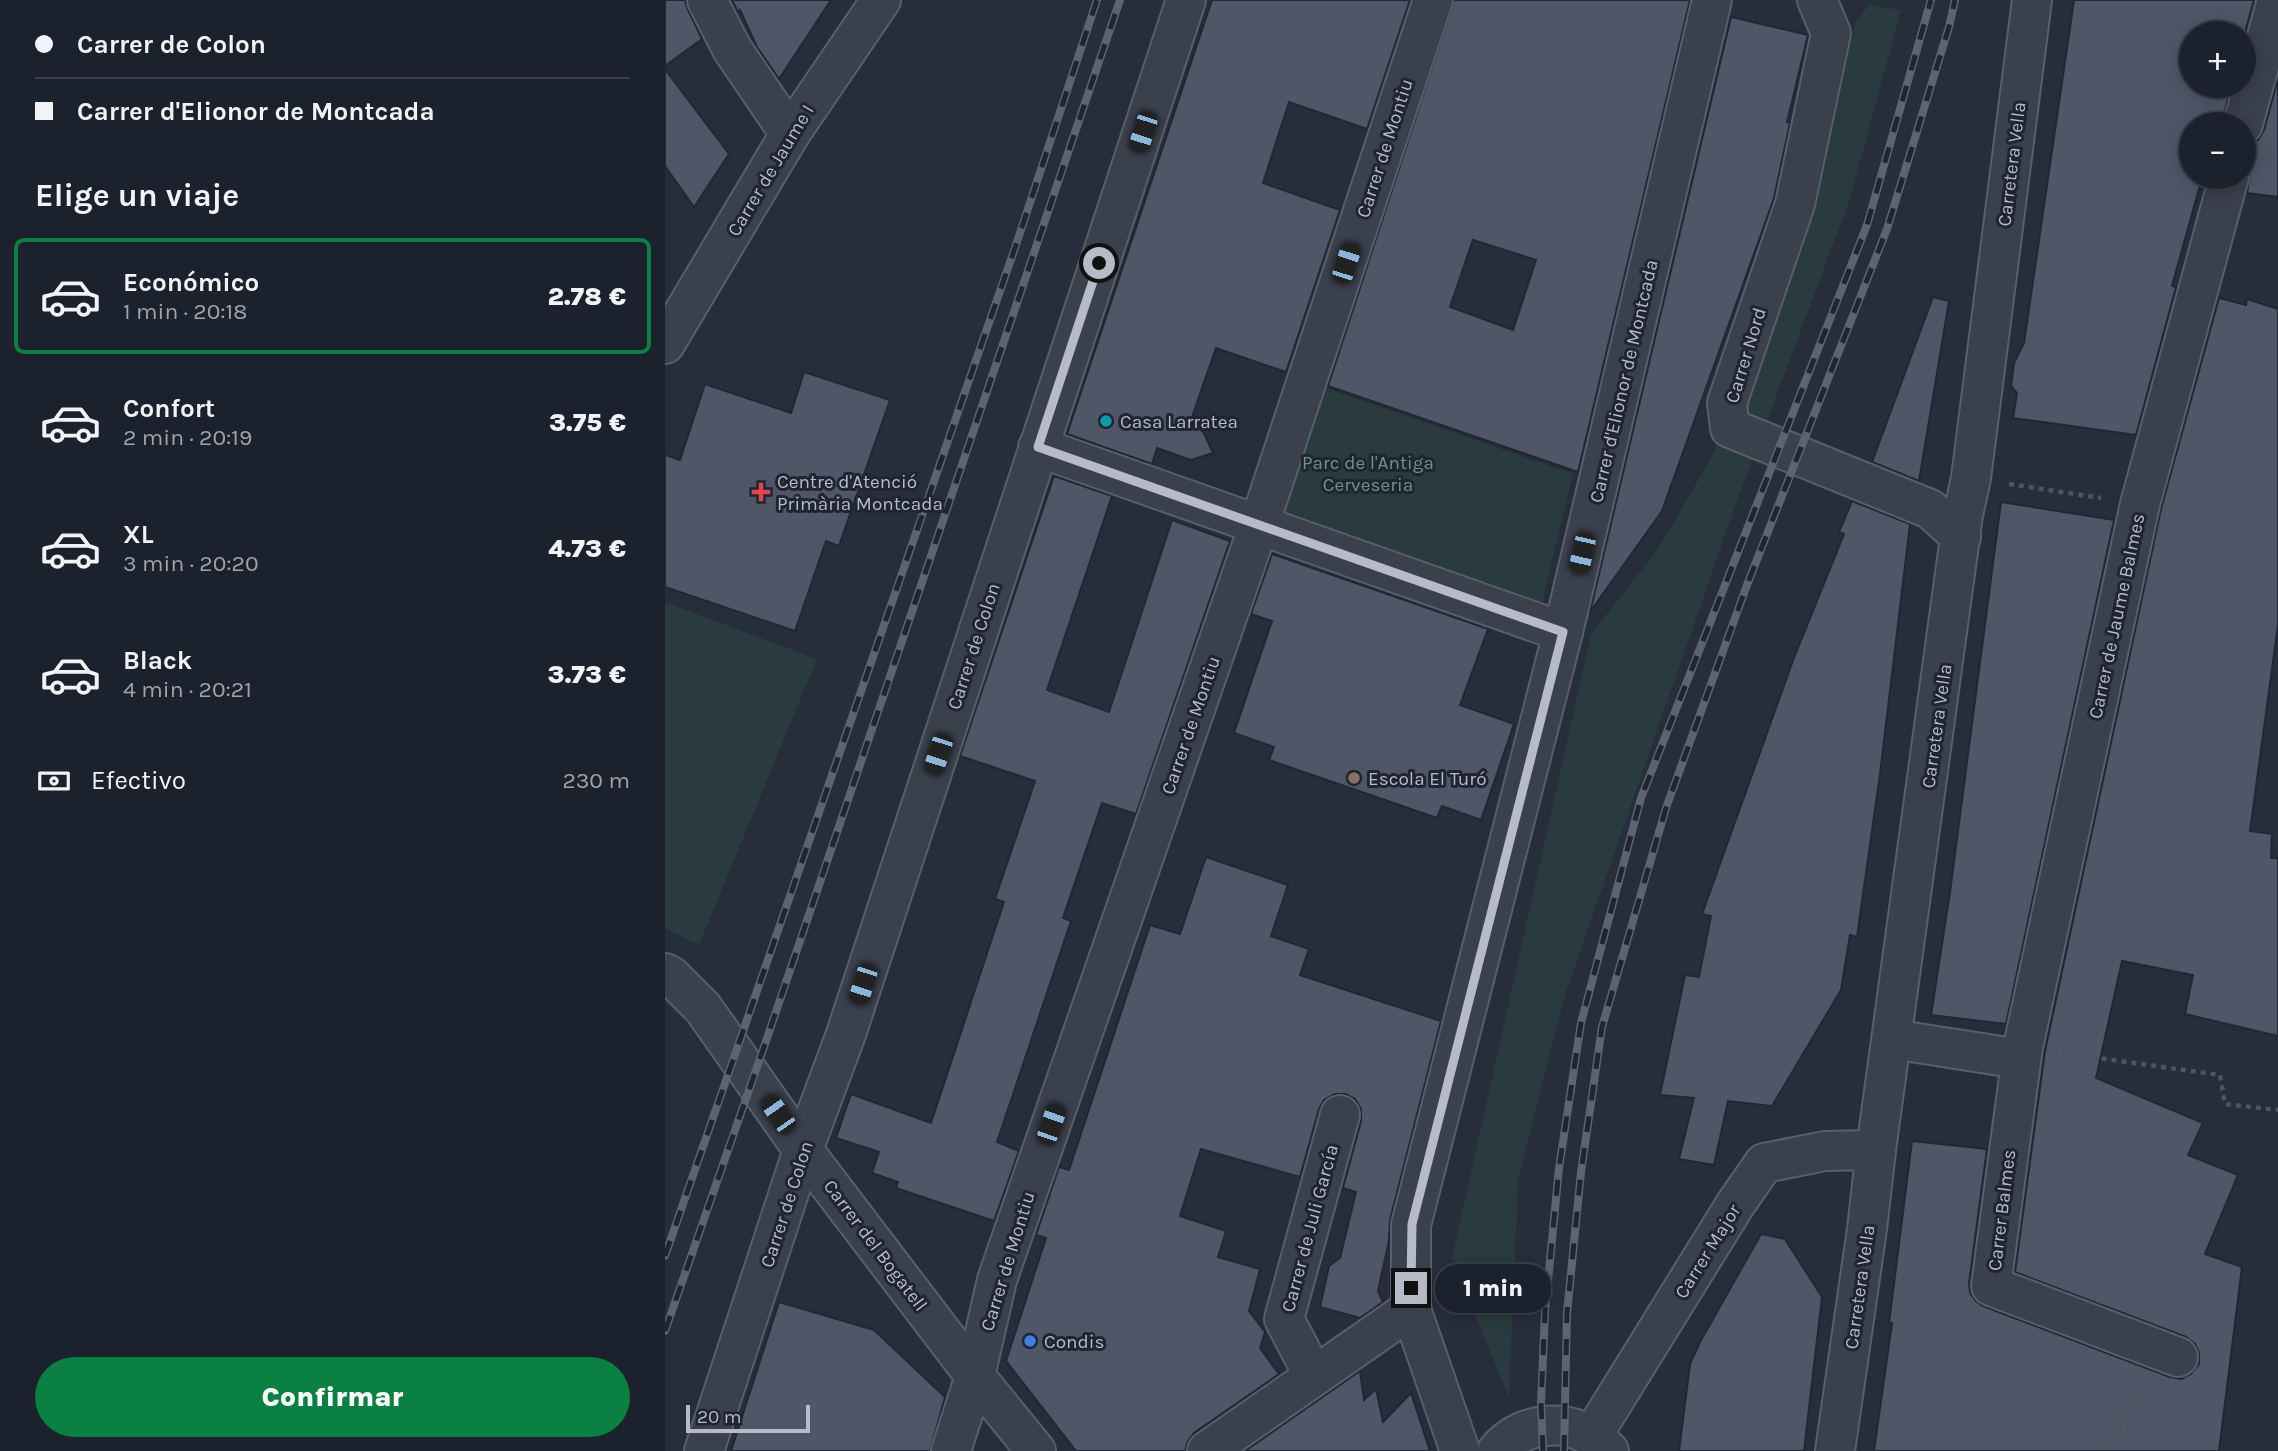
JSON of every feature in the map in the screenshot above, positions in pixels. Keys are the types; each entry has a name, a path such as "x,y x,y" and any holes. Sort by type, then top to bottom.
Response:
{"street":[{"path":"707,0 732,49 790,134"},
{"name":"Carrer de Jaume I","path":"665,344 790,134 881,0"},
{"name":"Carrer de Colon","path":"704,1451 803,1150 846,1034 1186,0"},
{"name":"Carrer de Montiu","path":"951,1451 975,1376 997,1280 1259,525 1433,0"},
{"name":"Carrer d'Elionor de Montcada","path":"1460,1451 1411,1309 1412,1224 1563,632 1712,0"},
{"name":"Carretera Vella","path":"1835,1451 1971,478 2032,0"},
{"path":"2246,112 2277,0"},
{"name":"Carrer Nord","path":"1824,17 1795,204 1727,402 1730,428 1930,509 1961,537"},
{"name":"Carrer de Jaume Balmes","path":"2022,1053 2140,504 2226,189"},
{"path":"1038,447 1563,632"},
{"name":"Carrer del Bogatell","path":"667,979 703,1007 803,1150 975,1376 1036,1451"},
{"path":"1892,1039 2022,1053"},
{"name":"Carrer Balmes","path":"2022,1053 1990,1286 2165,1353"},
{"name":"Carrer de Juli García","path":"1314,1376 1284,1320 1340,1115"},
{"name":"Carrer Major","path":"1600,1444 1735,1205 1764,1163 1825,1151 1876,1150"},
{"path":"1207,1451 1411,1309"},
{"path":"1497,1451 1504,1443 1524,1431 1547,1425 1571,1427 1600,1444"}],"path":[{"path":"1971,478 2140,504"},
{"path":"2022,1053 2220,1075 2225,1104 2278,1110"},
{"path":"2110,1449 2165,1353"}],"green space":[{"path":"1869,5 1901,10 1850,199 1738,498 1565,995 1518,1179 1509,1398 1452,1258 1591,634 1658,549 1711,458 1756,361 1819,188 1855,23"},
{"name":"Parc de l'Antiga Cerveseria","path":"1323,387 1573,474 1542,603 1279,514"},
{"path":"665,602 817,659 699,945 665,928"}],"building":[{"path":"665,0 685,0 702,39 665,66"},
{"path":"732,0 831,0 779,79 757,47 740,10 738,12"},
{"path":"1212,0 1410,0 1367,129 1289,102 1263,183 1340,210 1286,372 1216,348 1191,420 1204,433 1213,453 1191,460 1157,448 1152,464 1067,434"},
{"path":"1454,0 1690,0 1578,472 1328,386","holes":["1473,240 1536,260 1513,330 1450,307"]},
{"path":"2074,0 2254,0 2248,21 2179,21 2179,98 2228,98 2225,112 2179,112 2179,189 2199,189 2136,435 2013,418 2017,393 2011,386 2014,363 2024,343"},
{"path":"1731,17 1808,35 1787,122 1790,123 1774,198 1662,511 1590,612"},
{"path":"665,69 729,154 694,207 665,166"},
{"path":"2278,79 2278,197 2247,193 2248,189 2256,189 2256,141 2264,130"},
{"path":"1933,297 1949,301 1919,481 1872,462"},
{"path":"2219,298 2246,305 2247,299 2278,309 2278,625 2250,831 2272,834 2271,858 2278,858 2278,1036 2185,1014 2193,975 2122,961 2096,1078 2203,1123 2188,1155 2238,1175 2205,1254 2242,1267 2219,1451 1874,1451 1892,1323 1889,1323 1912,1141 1987,1149 1969,1283 1970,1293 1976,1301 1983,1306 2170,1377 2181,1379 2191,1374 2199,1364 2199,1353 2195,1344 2186,1337 2015,1272 2045,1051 2161,509"},
{"name":"Centre d'Atenció Primària Montcada","path":"804,372 890,400 839,546 826,541 795,631 665,587 665,455 680,460 705,384 791,413"},
{"path":"1054,476 1112,496 1047,690 1109,712 1172,520 1230,541 1136,814 1102,803 1063,918 1071,921 997,1142 1019,1151 994,1221 896,1188 898,1182 872,1173 879,1152 836,1138 851,1094 931,1123 1004,902 995,899 1035,781 960,756"},
{"path":"1852,501 1910,524 1857,937 1850,935 1841,990 1772,1106 1728,1101 1714,1165 1679,1159 1694,1098 1660,1095 1685,975 1699,977 1711,916 1702,914 1795,655 1844,534 1839,532"},
{"path":"2001,502 2114,520 2006,1024 1931,1015 1950,892"},
{"path":"1272,554 1488,629 1460,705 1514,724 1481,820 1442,806 1437,818 1269,760 1274,747 1234,733 1272,621 1251,614"},
{"path":"1206,857 1288,885 1271,936 1309,949 1300,975 1441,1021 1390,1220 1389,1241 1378,1291 1383,1302 1360,1318 1320,1307 1329,1266 1340,1258 1356,1192 1343,1188 1361,1121 1361,1109 1355,1099 1346,1094 1335,1094 1324,1100 1300,1177 1201,1149 1180,1216 1226,1231 1218,1257 1260,1269 1249,1311 1265,1332 1260,1348 1279,1374 1194,1433 1185,1451 1076,1451 1006,1361 1046,1238 1036,1235 1059,1167 1069,1170 1150,925 1180,934"},
{"path":"1761,1234 1785,1239 1822,1297 1804,1451 1679,1451 1690,1364"},
{"path":"779,1302 874,1330 945,1397 930,1451 731,1451"},
{"path":"1360,1371 1364,1400 1376,1389 1383,1422 1411,1393 1430,1451 1245,1451"}],"railway":[{"path":"665,1256 1016,245 1097,0"},
{"path":"665,1331 1120,0"},
{"path":"1543,1451 1541,1403 1545,1312 1559,1168 1581,1023 1641,798 1867,225 1931,0"},
{"path":"1564,1451 1567,1313 1581,1172 1602,1027 1666,808 1747,585 1887,229 1955,0"}],"place":[{"name":"Casa Larratea","path":"1106,421"},
{"name":"Centre d'Atenció Primària Montcada","path":"761,492"},
{"name":"Escola El Turó","path":"1354,778"},
{"name":"Condis","path":"1030,1341"}],"route":[{"path":"1099,263 1038,447 1563,632 1412,1224 1411,1288"}]}
